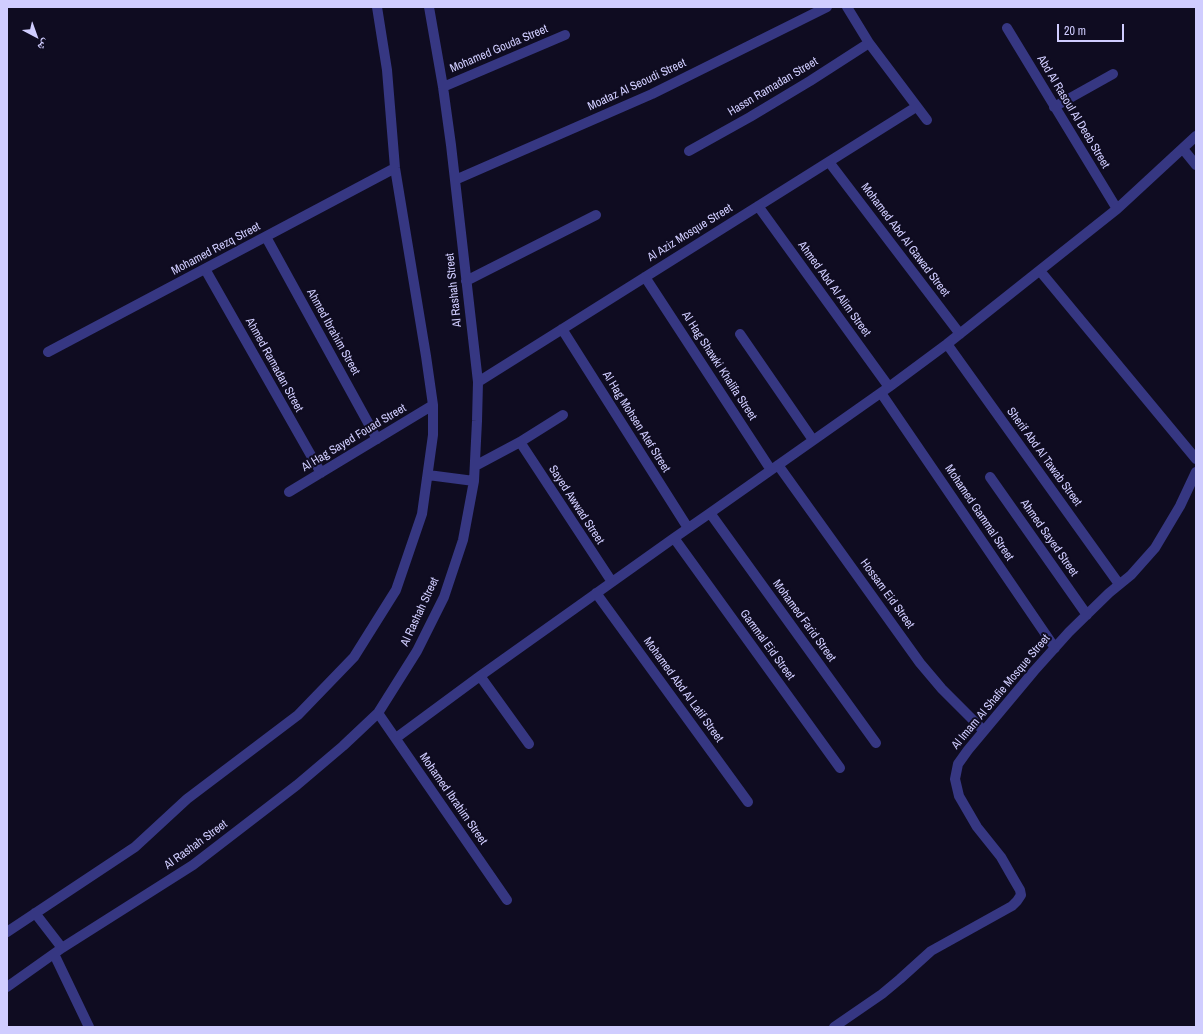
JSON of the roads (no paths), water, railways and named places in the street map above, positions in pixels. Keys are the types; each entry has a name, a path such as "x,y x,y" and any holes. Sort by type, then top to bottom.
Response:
{"street":[{"path":"7,932 135,847 187,799 298,715 354,657 396,590 422,514 433,435 433,405 395,168 387,70 377,7"},
{"name":"Al Rashah Street","path":"7,987 58,951 193,865 297,785 343,746 378,713 417,651 444,597 463,540 470,480 475,466 478,382 443,87 429,7"},
{"name":"Moataz Al Seoudi Street","path":"455,180 652,94 827,7"},
{"path":"847,7 869,43 926,120"},
{"name":"Abd Al Rasoul Al Deeb Street","path":"1007,28 1117,209"},
{"name":"Mohamed Gouda Street","path":"443,87 565,35"},
{"name":"Hassn Ramadan Street","path":"689,152 797,89 869,43"},
{"path":"1054,107 1113,74"},
{"name":"Al Aziz Mosque Street","path":"478,382 916,107"},
{"path":"396,738 596,593 890,387 960,334 1117,209 1196,136"},
{"path":"1183,148 1196,165"},
{"name":"Mohamed Abd Al Gawad Street","path":"829,162 960,334"},
{"name":"Mohamed Rezq Street","path":"48,352 395,168"},
{"name":"Ahmed Abd Al Alim Street","path":"758,206 890,387"},
{"path":"466,281 596,215"},
{"name":"Ahmed Ibrahim Street","path":"266,237 377,439"},
{"name":"Ahmed Ramadan Street","path":"205,269 321,473"},
{"path":"1040,271 1196,459"},
{"name":"Al Hag Shawki Khalifa Street","path":"645,277 774,467"},
{"name":"Al Hag Mohsen Atef Street","path":"562,329 688,528"},
{"path":"740,334 814,440"},
{"name":"Sherif Abd Al Tawab Street","path":"947,344 1119,584"},
{"name":"Mohamed Gammal Street","path":"881,393 1055,648"},
{"name":"Al Hag Sayed Fouad Street","path":"289,492 433,405"},
{"path":"475,466 520,442 563,416"},
{"name":"Sayed Awwad Street","path":"520,442 612,582"},
{"name":"Hossam Eid Street","path":"774,467 920,663 984,731"},
{"name":"Al Imam Al Shafie Mosque Street","path":"834,1027 882,994 930,951 1012,906 1018,901 1021,895 1020,890 1001,857 977,827 959,796 955,779 958,764 1034,671 1069,632 1109,592 1131,575 1155,548 1180,506 1196,472"},
{"path":"428,475 470,480"},
{"name":"Ahmed Sayed Street","path":"990,477 1087,615"},
{"name":"Mohamed Farid Street","path":"710,513 876,743"},
{"name":"Gammal Eid Street","path":"674,538 840,768"},
{"name":"Mohamed Abd Al Latif Street","path":"596,593 748,802"},
{"path":"480,676 529,744"},
{"name":"Mohamed Ibrahim Street","path":"378,713 507,900"},
{"path":"35,913 58,951 89,1027"}]}
